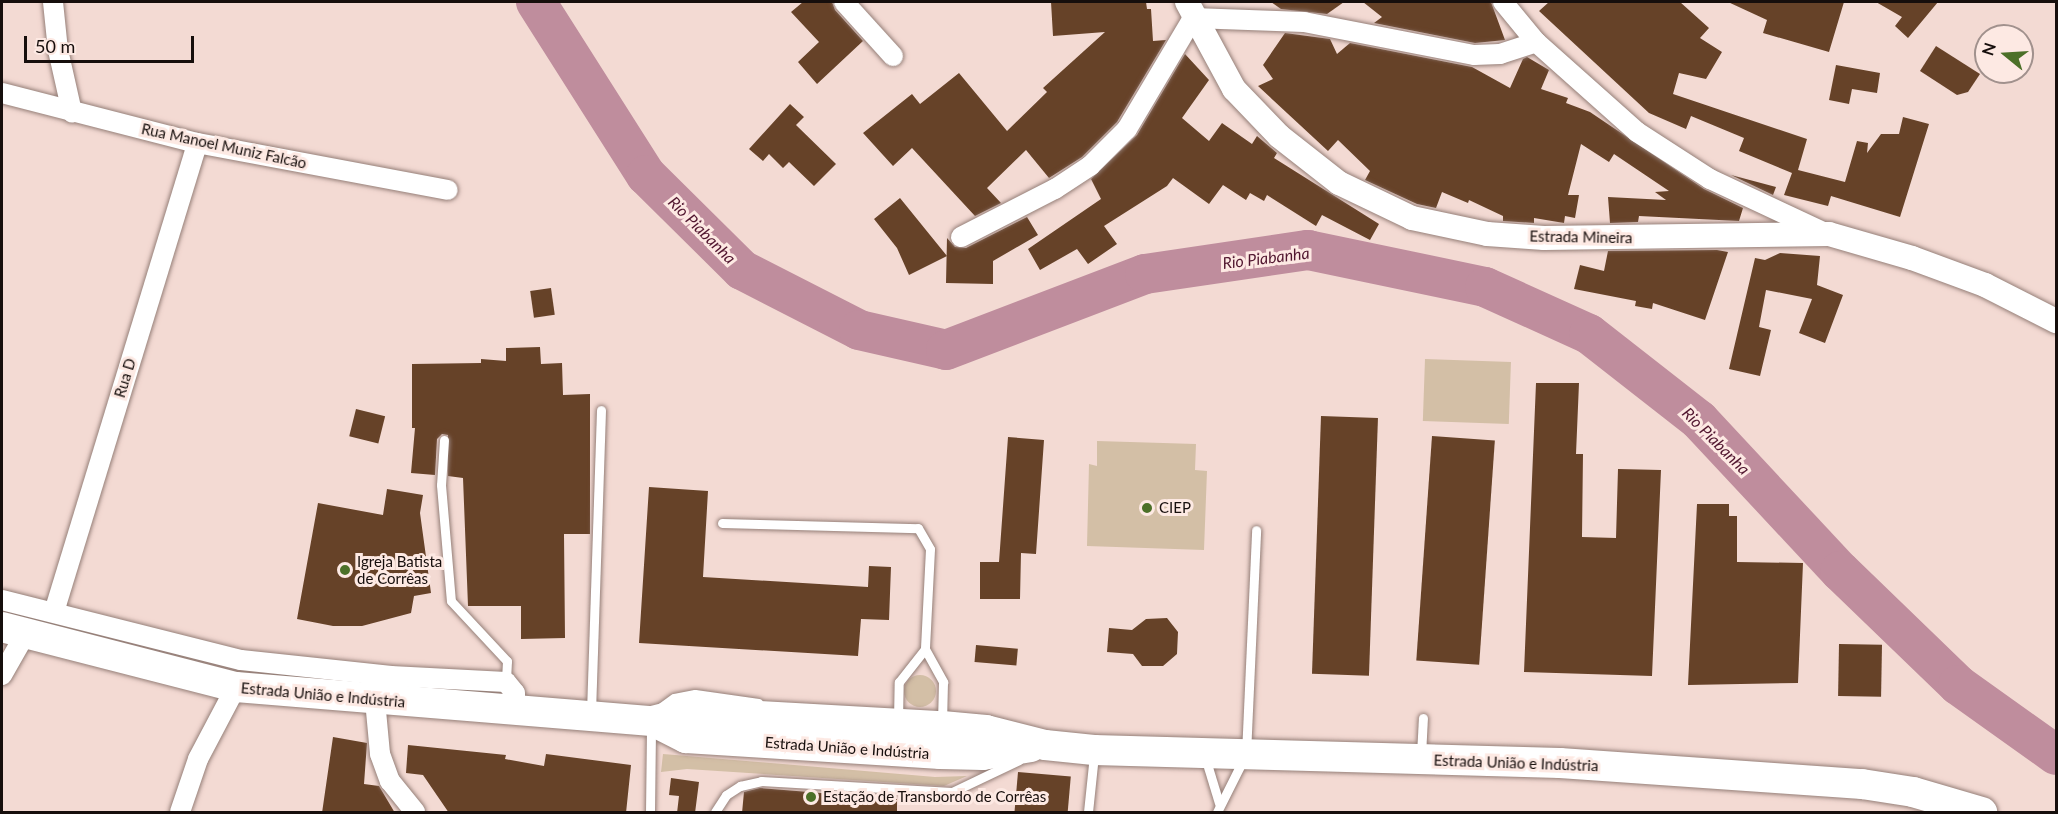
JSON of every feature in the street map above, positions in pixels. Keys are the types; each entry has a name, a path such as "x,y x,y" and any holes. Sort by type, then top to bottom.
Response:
{"main road":[{"name":"Estrada União e Indústria","path":"14,630 236,687 652,721 688,712 831,721 897,738"},
{"name":"Estrada União e Indústria","path":"652,721 686,738 941,740 986,730 1046,745 1094,750 1560,763 1862,784 1913,792 1982,813"}],"street":[{"path":"53,2 58,50 72,112"},
{"path":"844,2 892,56"},
{"path":"1503,2 1536,42 1637,132 1710,179 1829,234"},
{"path":"961,237 1055,189 1090,166 1127,129 1190,10 1304,22 1474,55 1500,54 1536,42"},
{"name":"Estrada Mineira","path":"1190,10 1234,89 1279,136 1340,183 1412,218 1487,234 1544,238 1829,234 1912,258 1985,285 2056,321"},
{"name":"Rua Manoel Muniz Falcão","path":"2,93 196,143 448,190"},
{"name":"Rua D","path":"54,612 196,143"},
{"path":"2,600 241,660 391,676 506,682 515,693 515,711"},
{"path":"2,675 14,630"},
{"path":"180,813 198,759 236,687"},
{"path":"375,700 380,754 390,781 415,813"}],"lane":[{"path":"591,717 601,410"},
{"path":"444,440 441,485 451,601 507,661 506,682"},
{"path":"722,523 918,528 931,557 925,649 942,682 941,740"},
{"path":"1218,808 1246,754 1256,530"},
{"path":"897,738 899,682 925,649"},
{"path":"1421,760 1423,718"},
{"path":"650,813 652,721"},
{"path":"715,813 726,795 740,786 761,781 952,792 985,780 1046,745"},
{"path":"1088,813 1094,750"},
{"path":"1204,754 1218,808"}],"shaded area":[{"path":"1425,359 1511,362 1509,424 1423,421"},
{"name":"CIEP","path":"1097,441 1196,444 1195,470 1207,471 1204,550 1087,546 1089,464 1097,466"},
{"path":"920,675 931,680 936,691 931,702 920,707 909,702 904,691 909,680"},
{"path":"663,754 935,777 967,776 944,786 687,769 661,772"}],"building":[{"path":"803,2 832,2 835,10 863,41 817,84 798,62 819,42 791,12"},
{"path":"1051,2 1146,2 1147,9 1151,9 1153,41 1166,40 1117,122 1082,157 1049,178 1026,150 987,188 1001,203 975,216 912,148 893,166 863,133 912,94 920,104 959,73 1007,131 1047,92 1043,88 1105,32 1053,36"},
{"path":"1271,2 1344,2 1327,14 1281,9"},
{"path":"1363,2 1491,2 1505,40 1475,43 1374,23 1382,17"},
{"path":"1549,2 1680,2 1709,28 1700,38 1722,52 1706,79 1679,73 1673,94 1807,139 1798,170 1845,182 1857,141 1868,143 1867,153 1881,134 1899,134 1903,117 1929,124 1900,217 1831,196 1828,206 1784,195 1792,173 1739,151 1744,138 1691,116 1686,129 1649,113 1539,11"},
{"path":"1728,2 1844,2 1829,52 1763,33 1767,20"},
{"path":"1876,2 1938,2 1908,38 1895,26 1902,17"},
{"path":"1285,33 1330,39 1337,54 1350,43 1472,67 1510,88 1523,59 1527,57 1549,70 1541,89 1568,98 1566,103 1590,112 1704,189 1743,208 1739,221 1639,216 1638,222 1610,223 1608,197 1666,200 1655,192 1669,191 1614,154 1609,162 1581,144 1568,195 1579,195 1575,218 1565,216 1564,223 1534,218 1534,223 1503,221 1503,216 1469,200 1468,203 1442,192 1436,208 1417,204 1365,180 1370,171 1338,140 1328,151 1258,86 1273,79 1263,65"},
{"path":"1936,46 1974,70 1974,83 1968,92 1957,95 1920,71"},
{"path":"1185,54 1209,80 1182,118 1209,141 1222,123 1252,144 1257,136 1277,153 1274,158 1379,224 1370,240 1322,215 1316,226 1267,195 1264,201 1250,193 1246,200 1223,185 1209,204 1173,178 1167,186 1104,226 1117,244 1088,264 1077,249 1040,270 1028,249 1101,199 1091,179 1137,135"},
{"path":"1836,65 1880,73 1877,93 1852,89 1849,104 1829,100"},
{"path":"790,104 804,117 796,125 836,164 814,186 789,162 783,168 769,154 763,161 749,149"},
{"path":"1731,175 1776,187 1773,195"},
{"path":"900,198 947,256 909,275 897,248 874,219"},
{"path":"1027,217 1038,235 993,261 993,284 946,283 947,238 955,247 966,248"},
{"path":"1717,250 1728,252 1705,320 1653,303 1652,309 1635,306 1636,301 1574,289 1580,265 1604,271 1608,251"},
{"path":"1780,253 1820,256 1817,285 1843,295 1825,343 1799,333 1812,299 1766,290 1759,327 1771,330 1760,376 1729,369 1755,258 1765,260"},
{"path":"551,288 555,315 534,318 530,291"},
{"path":"540,347 541,364 562,363 563,395 590,394 590,534 564,534 565,638 521,639 521,606 468,606 463,478 448,476 448,435 442,434 437,439 435,475 411,473 415,428 412,428 412,364 481,363 481,359 506,361 506,348"},
{"path":"1536,383 1579,383 1576,454 1583,454 1582,537 1616,538 1618,469 1661,470 1652,676 1524,672"},
{"path":"356,409 385,416 378,443 349,436"},
{"path":"1321,416 1378,418 1369,676 1312,674"},
{"path":"1432,436 1495,440 1479,665 1416,660"},
{"path":"1008,437 1044,440 1036,554 1021,553 1020,599 980,599 980,562 999,562"},
{"path":"649,487 708,491 703,577 868,587 869,566 891,567 889,620 861,619 858,656 639,643"},
{"name":"Igreja Batista de Corrêas","path":"387,489 423,495 420,513 431,593 414,596 411,613 362,626 333,626 297,619 318,503 383,515"},
{"path":"1697,504 1729,504 1729,516 1737,516 1737,562 1803,563 1798,683 1688,685"},
{"path":"1167,618 1178,632 1177,654 1163,666 1142,666 1133,654 1107,652 1109,628 1132,630 1146,619"},
{"path":"1839,644 1882,645 1881,697 1838,696"},
{"path":"976,645 1018,649 1016,666 975,662"},
{"path":"333,737 367,743 364,784 379,786 395,813 322,813"},
{"path":"408,745 506,755 505,759 544,766 546,754 631,765 626,813 449,813 423,775 406,773"},
{"path":"1018,772 1071,777 1068,812 1015,812"},
{"path":"671,778 699,782 695,813 677,813 679,796 669,795"},
{"path":"760,788 897,799 897,813 742,813 744,792"}],"waterway":[{"name":"Rio Piabanha","path":"536,2 646,175 742,270 859,330 946,350 1145,274 1308,250 1485,287 1589,334 1699,420 1840,571 1958,685 2056,755"}],"place":[{"name":"CIEP","path":"1147,508"},
{"name":"Igreja Batista de Corrêas","path":"345,570"},
{"name":"Estação de Transbordo de Corrêas","path":"811,797"}]}
